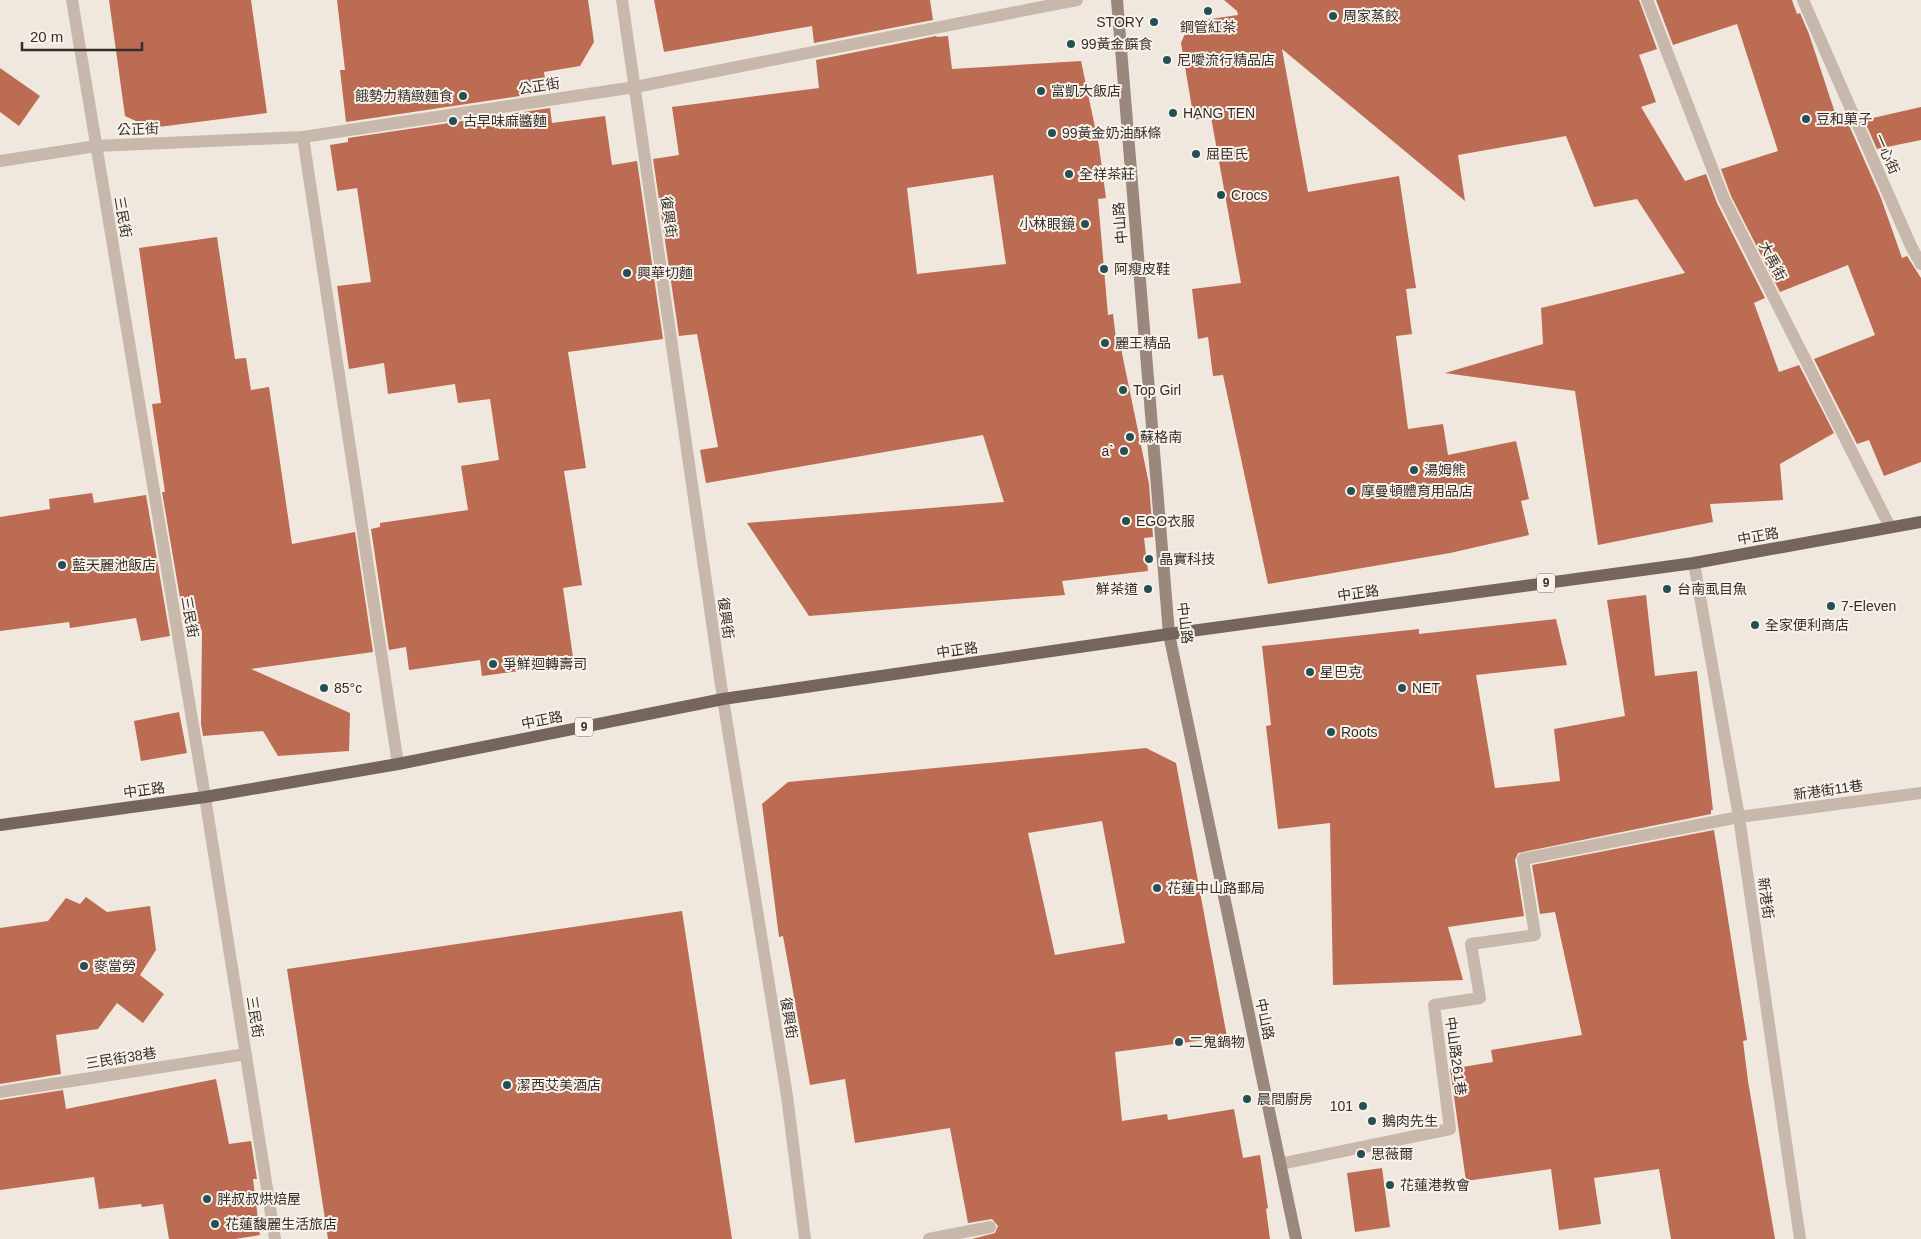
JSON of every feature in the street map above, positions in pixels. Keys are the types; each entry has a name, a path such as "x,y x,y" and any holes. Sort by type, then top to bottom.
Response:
{"main road":[{"name":"中正路","path":"0,825 205,797 398,764 723,699 1169,634 1694,563 1921,522"}],"street":[{"name":"三民街","path":"72,0 205,797 275,1239"},
{"name":"復興街","path":"622,0 723,699 787,1096 805,1239"},
{"name":"公正街","path":"0,161 96,146 302,137 635,87 1077,0"},
{"name":"中山路","path":"1117,0 1169,634 1296,1239"},
{"name":"大禹街","path":"1647,0 1724,199 1890,527"},
{"name":"一心街","path":"1802,0 1911,246 1921,264"},
{"path":"302,137 398,764"},
{"name":"新港街","path":"1694,563 1739,817 1800,1239"},
{"name":"新港街11巷","path":"1739,817 1921,793"},
{"name":"中山路261巷","path":"1280,1164 1450,1129 1434,1006 1480,998 1471,944 1535,935 1524,859 1739,817"},
{"name":"三民街38巷","path":"0,1092 246,1054"},
{"path":"929,1239 990,1227"}],"building":[{"path":"109,0 251,0 267,113 151,128 125,116"},
{"path":"337,0 588,0 594,42 580,66 544,72 547,92 346,122 340,70 345,70"},
{"path":"654,0 930,0 933,20 814,43 812,26 664,52"},
{"path":"1224,0 1639,0 1657,49 1639,55 1656,102 1641,107 1685,181 1706,174 1717,203 1765,298 1754,303 1779,372 1799,365 1834,433 1780,464 1783,500 1710,504 1713,522 1598,545 1575,391 1445,373 1543,344 1541,308 1685,273 1637,199 1594,207 1566,136 1458,155 1465,201 1282,49 1308,192 1399,176 1416,288 1406,289 1412,334 1396,336 1408,429 1443,424 1448,455 1516,441 1529,499 1521,501 1529,535 1450,553 1268,584 1223,375 1213,376 1208,337 1198,339 1192,289 1241,283 1211,117 1194,120 1181,43 1190,22 1238,15 1237,11"},
{"path":"1656,0 1792,0 1797,14 1800,13 1809,34 1839,125 1848,123 1881,198 1902,258 1907,256 1921,278 1921,462 1884,476 1869,440 1857,444 1814,359 1875,335 1848,265 1780,292 1731,196 1721,169 1778,151 1737,24 1673,45"},
{"path":"936,36 948,36 952,69 1081,61 1099,146 1106,198 1098,199 1108,315 1113,314 1116,339 1119,339 1149,484 1153,537 1144,538 1148,571 1062,581 1065,595 809,616 747,523 1004,502 983,435 706,483 700,450 718,447 697,334 679,336 653,159 679,155 672,107 819,88 816,60","holes":["993,175 1006,264 917,274 907,188"]},
{"path":"0,68 40,96 19,126 0,112"},
{"path":"1921,107 1921,140 1877,149 1864,120"},
{"path":"550,108 552,123 605,116 612,165 637,161 663,339 568,352 586,468 564,471 582,585 563,588 574,664 482,676 480,660 409,670 406,647 389,650 371,529 380,527 380,523 468,510 461,466 499,460 490,399 458,403 455,384 388,394 384,363 349,369 337,286 371,282 357,188 337,191 330,145 348,142 348,138"},
{"path":"217,237 235,359 246,358 251,390 269,387 292,544 355,532 373,652 251,669 350,713 349,751 278,756 263,731 203,736 201,724 202,630 186,633 162,492 165,492 152,404 161,403 139,248"},
{"name":"藍天麗池飯店","path":"92,493 94,503 146,495 170,636 141,641 136,618 70,628 69,622 0,631 0,517 50,509 49,499"},
{"path":"1646,595 1655,676 1697,671 1713,810 1711,810 1711,814 1518,853 1515,860 1524,916 1448,927 1463,980 1333,985 1330,823 1278,829 1266,726 1271,725 1262,646 1419,629 1419,634 1556,619 1567,665 1476,675 1495,788 1560,781 1554,729 1625,716 1607,600"},
{"path":"179,712 187,753 141,761 134,721"},
{"path":"1146,748 1176,763 1227,1037 1115,1052 1122,1121 1167,1114 1168,1120 1234,1109 1243,1158 1260,1155 1268,1208 1266,1209 1270,1239 972,1239 995,1233 998,1226 992,1219 968,1223 950,1128 855,1143 845,1079 810,1085 783,936 779,937 762,804 788,782","holes":["1102,821 1125,943 1055,955 1028,833"]},
{"path":"1714,830 1747,1040 1743,1041 1748,1081 1775,1239 1671,1239 1659,1169 1594,1178 1601,1224 1559,1230 1551,1169 1466,1181 1450,1069 1493,1062 1491,1050 1582,1035 1555,912 1540,914 1532,865"},
{"name":"麥當勞","path":"86,897 107,912 150,906 156,950 140,975 164,994 143,1023 117,1003 98,1029 56,1035 61,1074 0,1084 0,928 48,921 66,898 80,904"},
{"name":"潔西艾美酒店","path":"682,911 732,1239 328,1239 287,969"},
{"path":"216,1079 229,1144 251,1141 257,1179 253,1179 260,1235 235,1239 169,1239 163,1204 142,1207 141,1204 99,1209 94,1177 0,1190 0,1100 63,1090 66,1109"},
{"path":"1382,1168 1390,1227 1355,1232 1347,1173"}],"place":[{"name":"鋼管紅茶","path":"1208,11"},
{"name":"周家蒸餃","path":"1333,16"},
{"name":"STORY","path":"1154,22"},
{"name":"99黃金饌食","path":"1071,44"},
{"name":"尼噯流行精品店","path":"1167,60"},
{"name":"富凱大飯店","path":"1041,91"},
{"name":"餓勢力精緻麵食","path":"463,96"},
{"name":"HANG TEN","path":"1173,113"},
{"name":"豆和菓子","path":"1806,119"},
{"name":"古早味麻醬麵","path":"453,121"},
{"name":"99黃金奶油酥條","path":"1052,133"},
{"name":"屈臣氏","path":"1196,154"},
{"name":"全祥茶莊","path":"1069,174"},
{"name":"Crocs","path":"1221,195"},
{"name":"小林眼鏡","path":"1085,224"},
{"name":"阿瘦皮鞋","path":"1104,269"},
{"name":"興華切麵","path":"627,273"},
{"name":"麗王精品","path":"1105,343"},
{"name":"Top Girl","path":"1123,390"},
{"name":"蘇格南","path":"1130,437"},
{"name":"aˋ","path":"1124,451"},
{"name":"湯姆熊","path":"1414,470"},
{"name":"摩曼頓體育用品店","path":"1351,491"},
{"name":"EGO衣服","path":"1126,521"},
{"name":"晶實科技","path":"1149,559"},
{"name":"藍天麗池飯店","path":"62,565"},
{"name":"鮮茶道","path":"1148,589"},
{"name":"台南虱目魚","path":"1667,589"},
{"name":"7-Eleven","path":"1831,606"},
{"name":"全家便利商店","path":"1755,625"},
{"name":"爭鮮迴轉壽司","path":"493,664"},
{"name":"星巴克","path":"1310,672"},
{"name":"85°c","path":"324,688"},
{"name":"NET","path":"1402,688"},
{"name":"Roots","path":"1331,732"},
{"name":"花蓮中山路郵局","path":"1157,888"},
{"name":"麥當勞","path":"84,966"},
{"name":"二鬼鍋物","path":"1179,1042"},
{"name":"潔西艾美酒店","path":"507,1085"},
{"name":"晨間廚房","path":"1247,1099"},
{"name":"101","path":"1363,1106"},
{"name":"鵝肉先生","path":"1372,1121"},
{"name":"思薇爾","path":"1361,1154"},
{"name":"花蓮港教會","path":"1390,1185"},
{"name":"胖叔叔烘焙屋","path":"207,1199"},
{"name":"花蓮馥麗生活旅店","path":"215,1224"}]}
